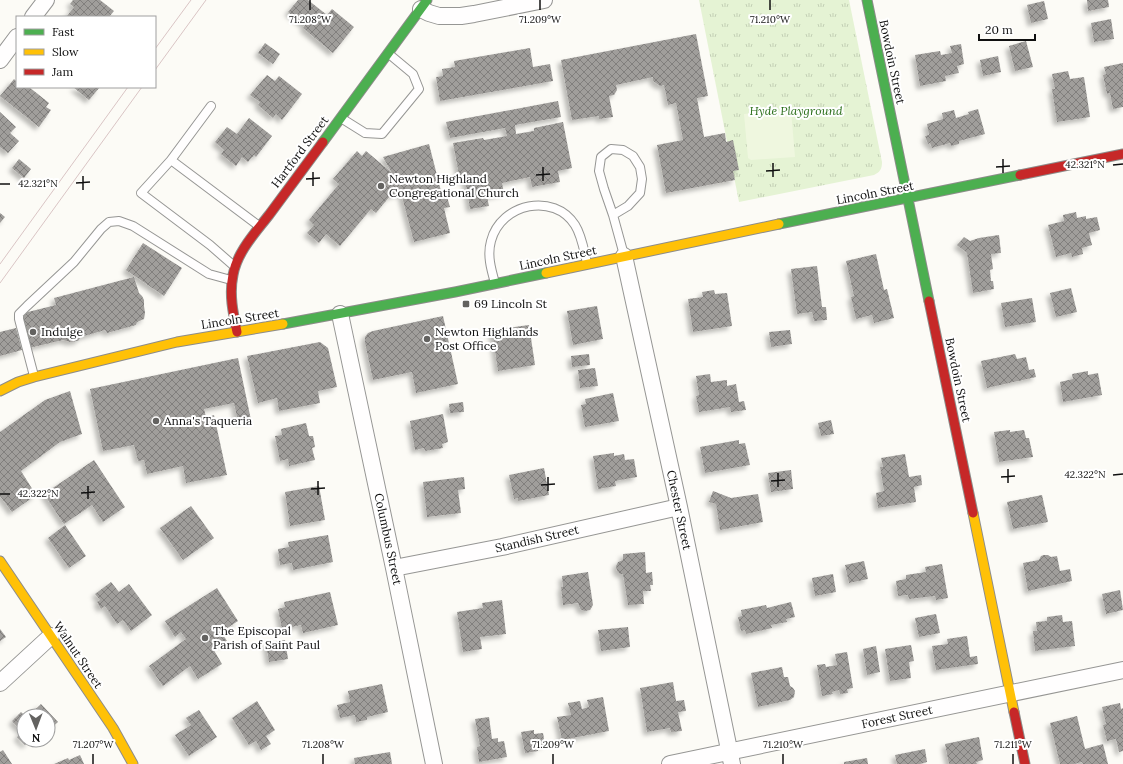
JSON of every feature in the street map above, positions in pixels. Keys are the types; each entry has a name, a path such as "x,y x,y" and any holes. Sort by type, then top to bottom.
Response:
{"street":[{"path":"34,16 46,0"},
{"path":"424,4 429,13 439,16 461,16 544,0"},
{"name":"Bowdoin Street","path":"867,0 1025,764"},
{"name":"Hartford Street","path":"237,332 232,280 240,255 424,4"},
{"path":"0,60 16,38"},
{"name":"Lincoln Street","path":"0,391 34,376 177,342 340,314 495,284 624,256 1123,154"},
{"name":"Chester Street","path":"624,256 679,507 731,758"},
{"name":"Columbus Street","path":"340,314 434,764"},
{"name":"Standish Street","path":"394,568 502,547 679,507"},
{"name":"Walnut Street","path":"0,561 113,728 133,764"},
{"path":"0,683 51,636"},
{"name":"Forest Street","path":"670,764 731,758 1011,693 1123,670"}],"lane":[{"path":"341,117 365,133 382,134 419,89 413,74 388,54"},
{"path":"212,106 171,160 142,193 210,245 235,267"},
{"path":"613,215 628,206 640,193 642,179 640,167 634,156 623,150 611,149 601,157 598,171 613,215 624,256"},
{"path":"171,160 260,227"},
{"path":"495,284 489,258 491,240 499,223 506,216 525,207 545,206 555,209 570,219 580,234 587,264"},
{"path":"34,376 19,314 74,262 101,229 109,222 119,221 133,226 209,274 232,280"}],"green space":[{"name":"Hyde Playground","path":"699,0 849,0 882,162 879,171 874,175 739,202"},
{"path":"791,110 795,157 751,160 748,158 744,114"}],"building":[{"path":"73,0 100,0 114,11 110,16 67,16 74,7 70,4"},
{"path":"298,0 308,0 327,15 332,9 354,27 333,53 303,28 305,25 288,12"},
{"path":"1087,0 1108,0 1109,7 1088,11"},
{"path":"1044,1 1048,19 1031,23 1027,5"},
{"path":"1111,19 1114,39 1094,42 1091,23"},
{"path":"696,34 708,96 697,98 704,137 725,133 726,142 733,140 739,170 733,171 735,180 666,193 657,145 683,140 676,103 668,105 664,85 660,86 653,81 653,77 616,85 617,90 614,95 609,96 613,117 599,119 599,116 572,120 561,60"},
{"path":"1026,41 1033,67 1015,71 1009,46"},
{"path":"265,43 280,54 273,64 258,53"},
{"path":"961,44 964,64 957,66 959,73 945,76 946,81 920,86 915,55 940,51 941,55 952,53 950,46"},
{"path":"530,48 533,67 550,64 553,81 440,101 436,77 443,76 442,69 455,67 454,61"},
{"path":"998,56 1001,72 983,76 980,60"},
{"path":"1123,63 1123,107 1113,109 1110,93 1107,94 1103,75 1106,74 1104,67"},
{"path":"1068,71 1070,79 1084,77 1090,117 1057,122 1052,89 1055,89 1052,74"},
{"path":"267,75 275,81 279,76 302,94 282,120 276,114 273,118 258,105 260,102 250,95"},
{"path":"14,79 16,81 16,88 30,88 49,103 46,107 51,110 39,127 0,96"},
{"path":"74,88 99,88 89,100"},
{"path":"558,101 561,117 515,125 516,134 534,131 534,128 563,122 572,168 558,171 560,182 532,187 530,177 502,183 504,193 487,197 489,206 470,209 465,179 460,180 453,143 507,136 505,128 450,138 446,122"},
{"path":"978,109 985,134 959,141 959,144 951,146 950,143 932,148 930,143 928,144 925,136 929,135 927,124 943,119 942,113 954,110 956,118 969,114 968,112"},
{"path":"0,112 16,127 10,133 19,141 8,153 0,147"},
{"path":"249,118 272,136 256,157 254,155 248,162 242,157 236,166 221,154 224,150 215,142 227,127 237,134"},
{"path":"429,144 441,191 445,190 450,207 444,208 450,233 414,242 401,193 390,196 376,213 371,209 340,246 326,234 319,243 307,233 314,225 309,220 339,184 333,179 357,151 362,156 366,151 392,173 383,157"},
{"path":"19,159 31,169 24,178 12,168"},
{"path":"1076,212 1077,218 1086,216 1086,219 1097,217 1100,230 1089,233 1092,245 1082,248 1083,254 1072,257 1071,253 1056,257 1048,225 1064,221 1063,215"},
{"path":"0,213 5,217 0,223"},
{"path":"999,235 1001,253 991,254 993,269 990,270 991,281 993,281 994,289 973,293 967,253 957,245 964,237 970,241"},
{"path":"143,243 182,268 164,296 126,270"},
{"path":"876,254 884,290 887,289 894,318 874,323 872,315 856,319 851,297 854,296 846,261"},
{"path":"817,266 822,307 826,307 827,320 814,321 812,312 797,314 791,269"},
{"path":"134,277 139,293 144,300 145,313 144,319 137,322 136,325 107,333 105,330 81,337 78,341 70,342 63,340 29,348 20,314 56,305 54,298"},
{"path":"1071,288 1077,312 1056,317 1050,293"},
{"path":"714,290 715,294 727,293 732,326 693,332 688,299 703,297 702,292"},
{"path":"1032,298 1036,322 1005,327 1001,303"},
{"path":"597,306 603,339 573,345 567,311"},
{"path":"443,316 458,384 416,393 412,372 373,380 365,343 365,337 368,333"},
{"path":"529,325 535,365 498,371 492,330"},
{"path":"16,328 22,350 0,356 0,332"},
{"path":"790,330 792,344 771,347 769,332"},
{"path":"320,342 328,348 337,387 318,391 320,403 279,411 277,398 258,403 247,356"},
{"path":"589,354 590,365 572,367 571,356"},
{"path":"1015,354 1017,359 1026,357 1029,370 1034,369 1036,377 987,388 981,361"},
{"name":"Anna's Taqueria","path":"238,358 251,420 238,422 234,403 204,409 206,417 214,415 227,475 186,483 183,466 147,474 144,460 138,461 134,445 103,451 90,389"},
{"path":"595,368 598,386 580,388 578,370"},
{"path":"1088,371 1088,375 1098,373 1102,395 1063,402 1060,382 1073,379 1072,374"},
{"path":"710,374 711,382 727,380 727,386 736,384 739,402 744,401 746,410 731,412 730,407 699,412 696,396 699,395 696,376"},
{"path":"70,391 82,434 60,442 21,471 36,495 12,512 0,496 0,432 45,400"},
{"path":"613,393 619,421 585,427 581,405 586,404 585,399"},
{"path":"463,402 464,412 450,413 449,404"},
{"path":"443,414 448,442 442,444 443,448 425,451 424,448 415,450 410,421"},
{"path":"831,420 834,434 821,436 818,423"},
{"path":"306,423 309,436 313,436 315,447 312,448 315,460 289,466 288,459 280,461 275,436 282,435 281,429"},
{"path":"1010,430 1010,432 1024,430 1026,438 1029,438 1033,457 999,462 994,432"},
{"path":"739,440 739,444 745,443 750,465 705,473 700,447"},
{"path":"614,453 614,456 624,454 625,460 634,459 637,477 615,481 616,486 598,489 593,456"},
{"path":"905,454 909,477 921,475 922,485 914,487 916,502 878,508 876,493 884,491 880,467 883,467 881,458"},
{"path":"94,460 125,507 103,522 92,505 64,524 44,494"},
{"path":"544,468 549,495 518,501 518,498 514,499 509,475"},
{"path":"791,470 793,489 771,492 768,473"},
{"path":"464,477 465,489 458,490 461,513 427,517 423,482"},
{"path":"319,486 325,520 290,526 285,492"},
{"path":"713,491 731,498 758,494 763,522 720,530 716,504 709,502"},
{"path":"1042,495 1048,522 1013,529 1007,502"},
{"path":"191,506 214,538 183,560 160,528"},
{"path":"65,525 86,556 69,568 48,538"},
{"path":"328,535 333,562 293,570 292,563 280,565 278,549 289,547 288,542"},
{"path":"645,552 646,573 652,572 653,585 650,585 651,591 643,591 644,604 628,605 623,574 620,574 617,571 616,566 618,562 623,560 623,554"},
{"path":"1044,555 1051,557 1057,556 1060,571 1070,569 1072,581 1028,591 1023,563 1039,560 1041,556"},
{"path":"864,561 868,579 849,583 845,565"},
{"path":"942,564 948,598 936,600 935,596 909,599 908,595 898,596 896,581 906,579 906,575 926,572 925,567"},
{"path":"588,572 593,605 590,610 581,610 578,603 563,605 561,587 563,587 562,576"},
{"path":"833,574 836,592 815,596 812,578"},
{"path":"111,582 119,592 129,584 152,615 131,631 123,620 117,624 105,606 101,609 97,602 100,600 95,594"},
{"name":"The Episcopal Parish of Saint Paul","path":"217,588 238,621 221,632 227,641 219,646 217,643 212,647 222,664 198,679 190,666 163,686 149,666 186,639 181,632 175,637 165,621"},
{"path":"1120,590 1123,610 1106,614 1102,594"},
{"path":"330,592 338,625 303,633 301,625 282,629 278,609 285,607 284,602"},
{"path":"502,600 506,634 480,637 482,649 463,652 457,612 483,608 482,603"},
{"path":"791,602 795,617 786,619 787,622 771,625 772,628 746,634 745,630 741,631 738,617 742,616 741,610 766,605 767,608"},
{"path":"936,614 940,633 919,637 915,618"},
{"path":"1062,615 1063,622 1072,621 1075,646 1035,651 1033,631 1037,631 1036,622 1047,621 1047,617"},
{"path":"628,627 630,647 601,651 598,630"},
{"path":"0,629 6,637 0,641"},
{"path":"967,636 970,657 977,656 978,664 936,670 932,646 948,644 947,639"},
{"path":"285,640 288,659 269,662 266,643"},
{"path":"911,645 914,661 909,662 911,678 890,681 885,649"},
{"path":"876,646 880,672 867,675 863,649"},
{"path":"847,652 853,688 847,689 848,693 840,694 839,690 832,692 833,694 822,696 817,665 825,664 826,667 837,665 835,654"},
{"path":"782,667 784,677 788,677 790,686 795,691 794,697 790,700 758,707 751,673"},
{"path":"673,682 676,701 684,700 686,711 678,712 682,731 671,732 670,728 647,732 640,688"},
{"path":"382,684 388,712 367,717 367,720 356,722 355,715 340,718 337,705 350,702 348,691"},
{"path":"603,697 609,731 562,740 557,717 571,715 568,703 580,701 582,709 589,707 587,700"},
{"path":"257,701 275,730 266,736 271,744 261,750 256,741 249,745 232,718"},
{"path":"1120,703 1121,709 1123,708 1123,751 1119,752 1116,739 1107,741 1103,725 1106,724 1102,707"},
{"path":"41,704 45,708 37,708"},
{"path":"199,710 217,737 189,756 175,735 191,725 186,718"},
{"path":"1077,716 1085,749 1103,744 1108,764 1083,764 1082,762 1074,764 1060,764 1050,723"},
{"path":"16,717 16,725 12,721"},
{"path":"489,717 492,739 498,738 498,742 504,741 507,757 479,762 477,747 480,746 475,719"},
{"path":"534,730 534,734 543,733 545,745 537,746 538,751 525,753 521,732"},
{"path":"979,737 983,760 976,762 977,764 949,764 945,744"},
{"path":"925,749 927,762 920,764 897,764 895,755"},
{"path":"3,750 12,764 0,764 0,752"},
{"path":"390,752 392,764 355,764 354,758"},
{"path":"80,755 84,764 54,764 68,758 69,760"},
{"path":"867,758 868,764 844,764 844,762"}],"tram line":[{"path":"156,48 191,0"},
{"path":"156,69 206,0"},
{"path":"0,264 127,88"},
{"path":"0,283 141,88"}],"traffic: fast":[{"path":"323,142 427,0"},
{"path":"867,0 929,301"},
{"path":"779,224 1020,175"},
{"path":"283,324 455,292 546,273"}],"traffic: slow":[{"path":"546,273 779,224"},
{"path":"0,391 18,382 34,377 177,342 283,324"},
{"path":"973,513 1014,712"},
{"path":"0,561 113,728 133,764"}],"traffic: jam":[{"path":"237,332 231,289 238,258 323,142"},
{"path":"1020,175 1123,154"},
{"path":"929,301 973,513"},
{"path":"1014,712 1025,764"}],"place":[{"name":"Newton Highland Congregational Church","path":"381,186"},
{"name":"69 Lincoln St","path":"466,304"},
{"name":"Indulge","path":"33,332"},
{"name":"Newton Highlands Post Office","path":"427,339"},
{"name":"Anna's Taqueria","path":"156,421"},
{"name":"The Episcopal Parish of Saint Paul","path":"205,638"}]}
